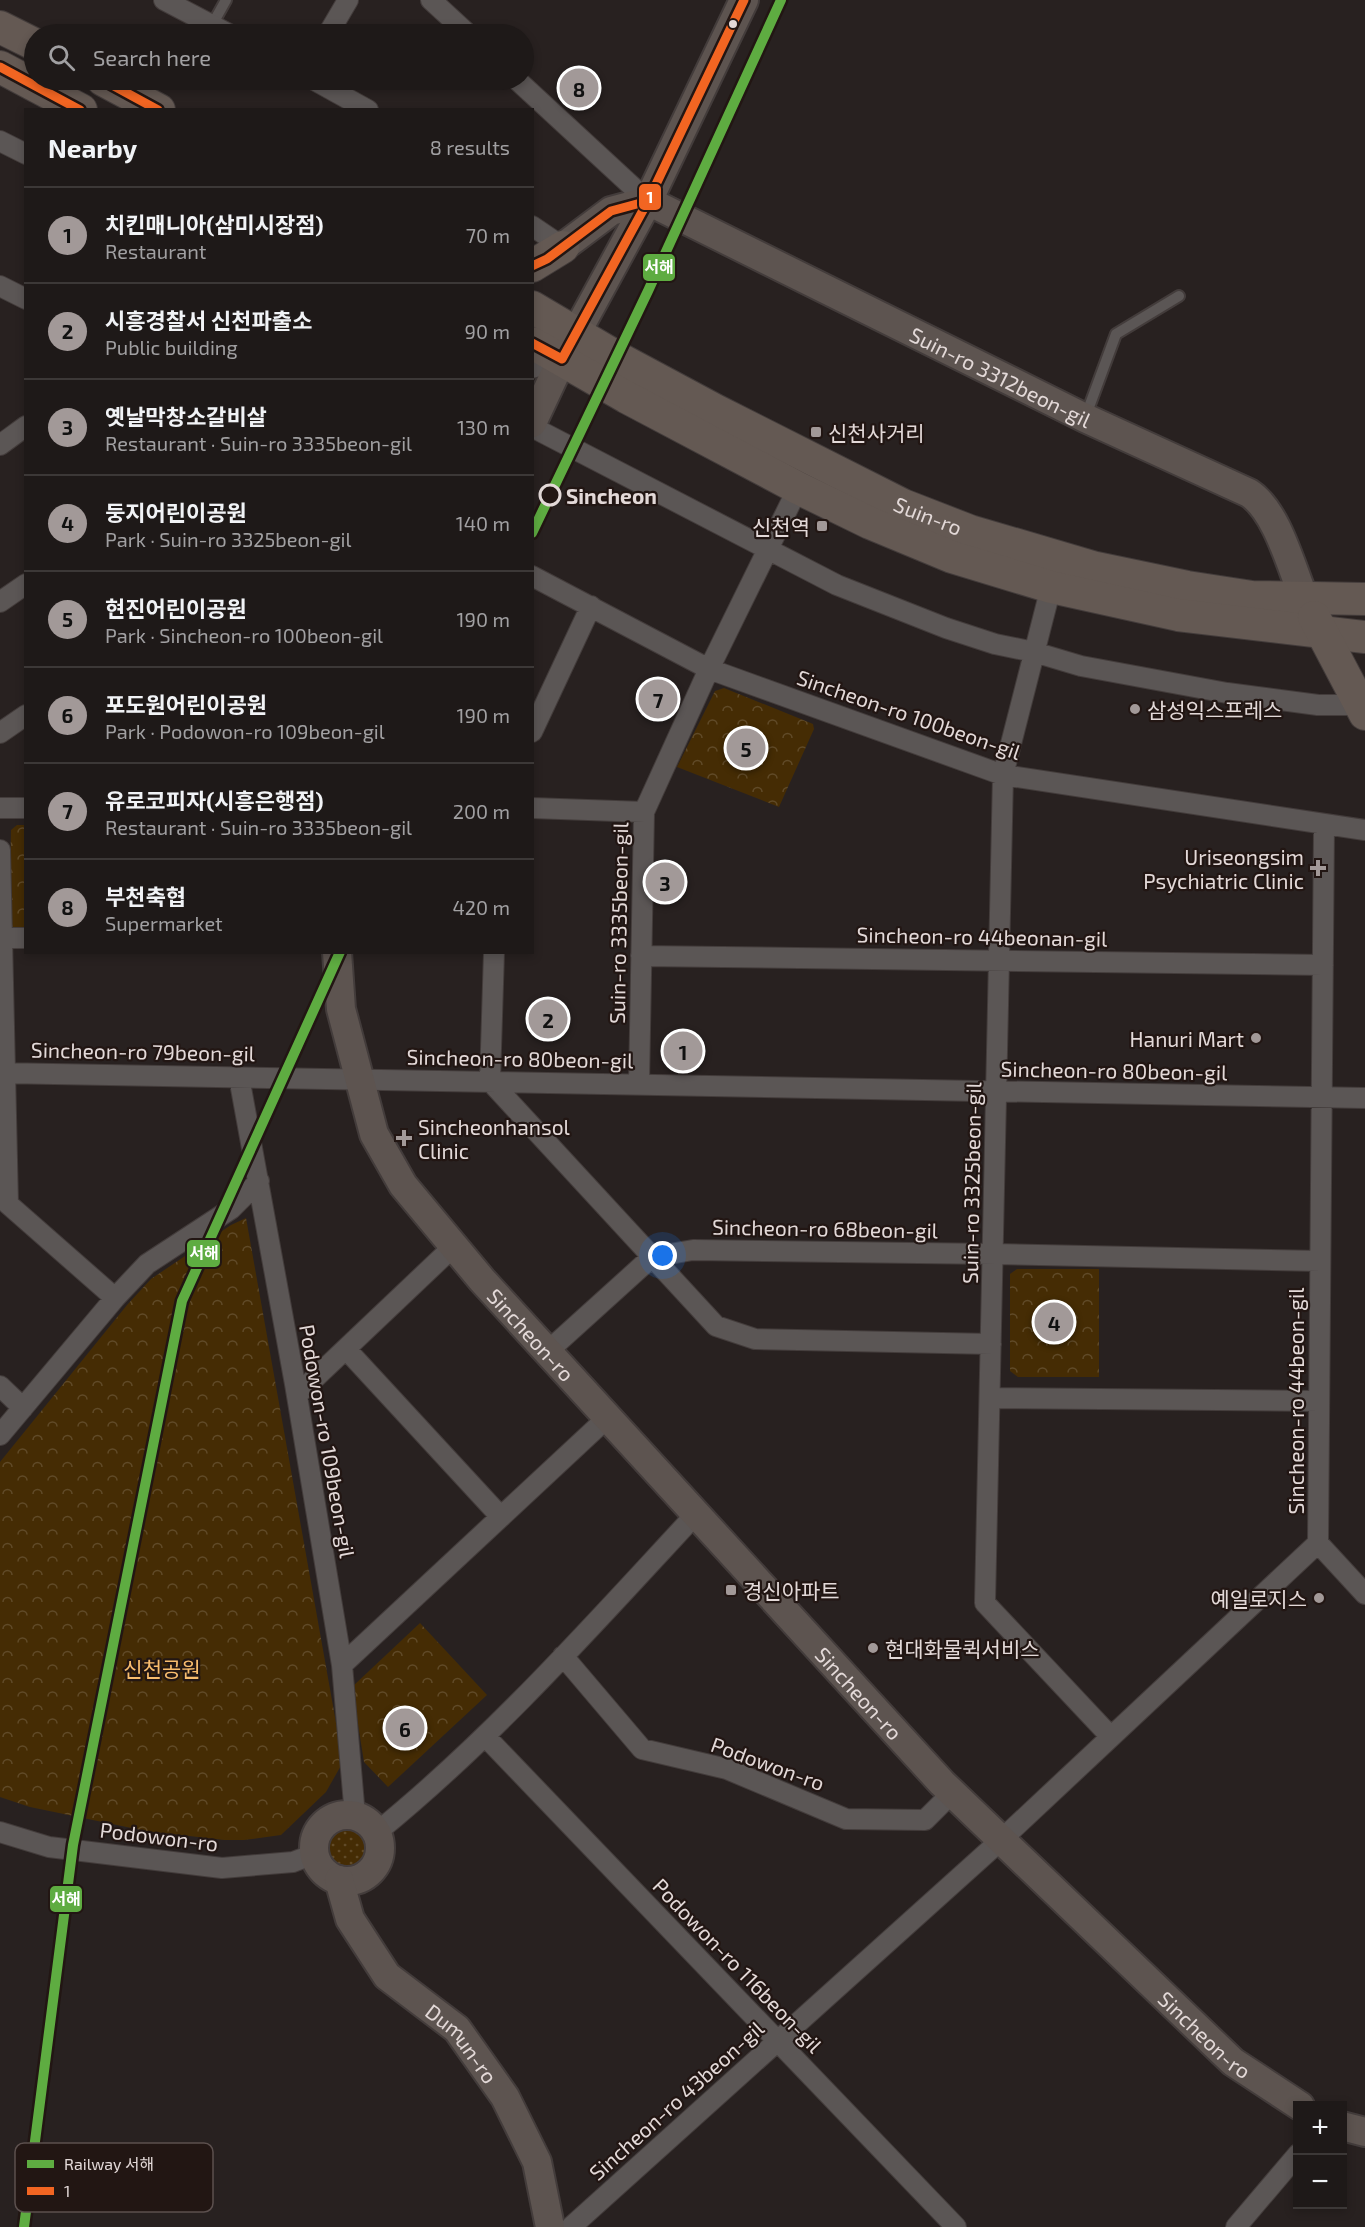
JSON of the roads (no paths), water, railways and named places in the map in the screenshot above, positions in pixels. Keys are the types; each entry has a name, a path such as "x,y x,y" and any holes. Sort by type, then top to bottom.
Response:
{"main road":[{"path":"0,27 24,39"},
{"path":"0,67 24,80"},
{"path":"43,90 77,108"},
{"path":"122,90 155,108"},
{"path":"534,265 563,247"},
{"name":"Suin-ro","path":"534,309 626,397 798,488 870,523 952,557 1051,587 1178,615 1365,638"},
{"name":"Suin-ro","path":"534,343 569,345 620,359 903,505 970,531 1096,568 1187,587 1252,597 1365,599"},
{"path":"1304,598 1362,710"}],"street":[{"path":"164,0 210,24"},
{"path":"334,24 348,0"},
{"path":"431,0 457,24"},
{"path":"534,421 569,345 648,201 744,0"},
{"path":"332,90 364,108"},
{"path":"528,90 648,201"},
{"path":"0,141 24,153"},
{"path":"534,227 563,247 611,211 648,201"},
{"name":"Suin-ro 3312beon-gil","path":"648,201 1085,418 1258,499 1278,531 1304,598"},
{"path":"0,286 24,298"},
{"path":"534,367 569,345"},
{"path":"534,426 837,585 945,628 994,644 1034,652 1081,666 1227,693 1362,710"},
{"path":"9,441 24,428"},
{"name":"Suin-ro 3335beon-gil","path":"639,1084 644,812 709,669 798,488"},
{"name":"Sincheon-ro 100beon-gil","path":"534,577 709,669 1003,775 1365,830"},
{"path":"0,602 24,585"},
{"name":"Suin-ro 3325beon-gil","path":"1051,587 1003,775 986,1603 1110,1737"},
{"path":"534,728 591,606"},
{"path":"0,733 24,716"},
{"path":"0,808 24,808"},
{"path":"534,808 644,812"},
{"name":"Sincheon-ro 44beon-gil","path":"1001,1840 1318,1543 1324,825"},
{"path":"0,850 4,1209 115,1298"},
{"path":"1,938 24,938"},
{"name":"Sincheon-ro","path":"337,954 341,1009 358,1078 374,1134 403,1185 547,1352 952,1793 1233,2062 1293,2101"},
{"path":"494,954 490,1081 716,1326 755,1339 991,1344"},
{"name":"Sincheon-ro 44beonan-gil","path":"641,956 1323,965"},
{"name":"Sincheon-ro 79beon-gil","path":"2,1073 358,1078"},
{"name":"Podowon-ro 109beon-gil","path":"239,1077 297,1395 342,1665 365,1824"},
{"name":"Sincheon-ro 80beon-gil","path":"358,1078 1365,1098"},
{"path":"0,1436 115,1298 147,1264 231,1209 259,1181"},
{"path":"297,1395 454,1246"},
{"name":"Sincheon-ro 68beon-gil","path":"652,1257 693,1250 1320,1261"},
{"path":"547,1352 652,1257"},
{"path":"346,1349 501,1517"},
{"path":"0,1386 23,1408"},
{"path":"990,1398 1319,1401"},
{"path":"342,1665 607,1418"},
{"path":"365,1824 380,1851 373,1869 357,1880 339,1880 322,1871 314,1854 313,1845 320,1828 336,1817 365,1824 419,1798 485,1736 564,1656 695,1515"},
{"path":"1318,1543 1365,1594"},
{"name":"Podowon-ro","path":"564,1656 642,1749 727,1769 846,1819 925,1820 952,1793"},
{"name":"Podowon-ro 116beon-gil","path":"485,1736 956,2227"},
{"name":"Podowon-ro","path":"0,1832 49,1847 222,1868 292,1862 314,1854"},
{"name":"Sincheon-ro 43beon-gil","path":"571,2227 1001,1840"},
{"name":"Dumun-ro","path":"339,1880 350,1919 387,1976 457,2029 505,2097 537,2162 550,2227"},
{"path":"1347,2127 1365,2132"},
{"path":"1236,2227 1297,2155"}],"lane":[{"path":"222,24 226,0"},
{"path":"1085,418 1116,334 1179,296"}],"rail line":[{"name":"서해","path":"534,529 648,291 781,0"},
{"name":"서해","path":"35,2143 73,1845 182,1301 339,954"},
{"name":"서해","path":"24,2227 26,2212"}],"place":[{"name":"부천축협","path":"579,88"},
{"name":"신천사거리","path":"816,432"},
{"name":"Sincheon","path":"550,495"},
{"name":"신천역","path":"822,526"},
{"name":"유로코피자(시흥은행점)","path":"658,699"},
{"name":"삼성익스프레스","path":"1135,709"},
{"name":"현진어린이공원","path":"746,748"},
{"name":"Uriseongsim Psychiatric Clinic","path":"1318,868"},
{"name":"옛날막창소갈비살","path":"665,882"},
{"name":"시흥경찰서 신천파출소","path":"548,1019"},
{"name":"Hanuri Mart","path":"1256,1038"},
{"name":"치킨매니아(삼미시장점)","path":"683,1051"},
{"name":"Sincheonhansol Clinic","path":"404,1138"},
{"name":"둥지어린이공원","path":"1054,1322"},
{"name":"경신아파트","path":"731,1590"},
{"name":"예일로지스","path":"1319,1598"},
{"name":"현대화물퀵서비스","path":"873,1648"},
{"name":"포도원어린이공원","path":"405,1728"}],"park label":[{"name":"신천공원","path":"162,1668"}]}
